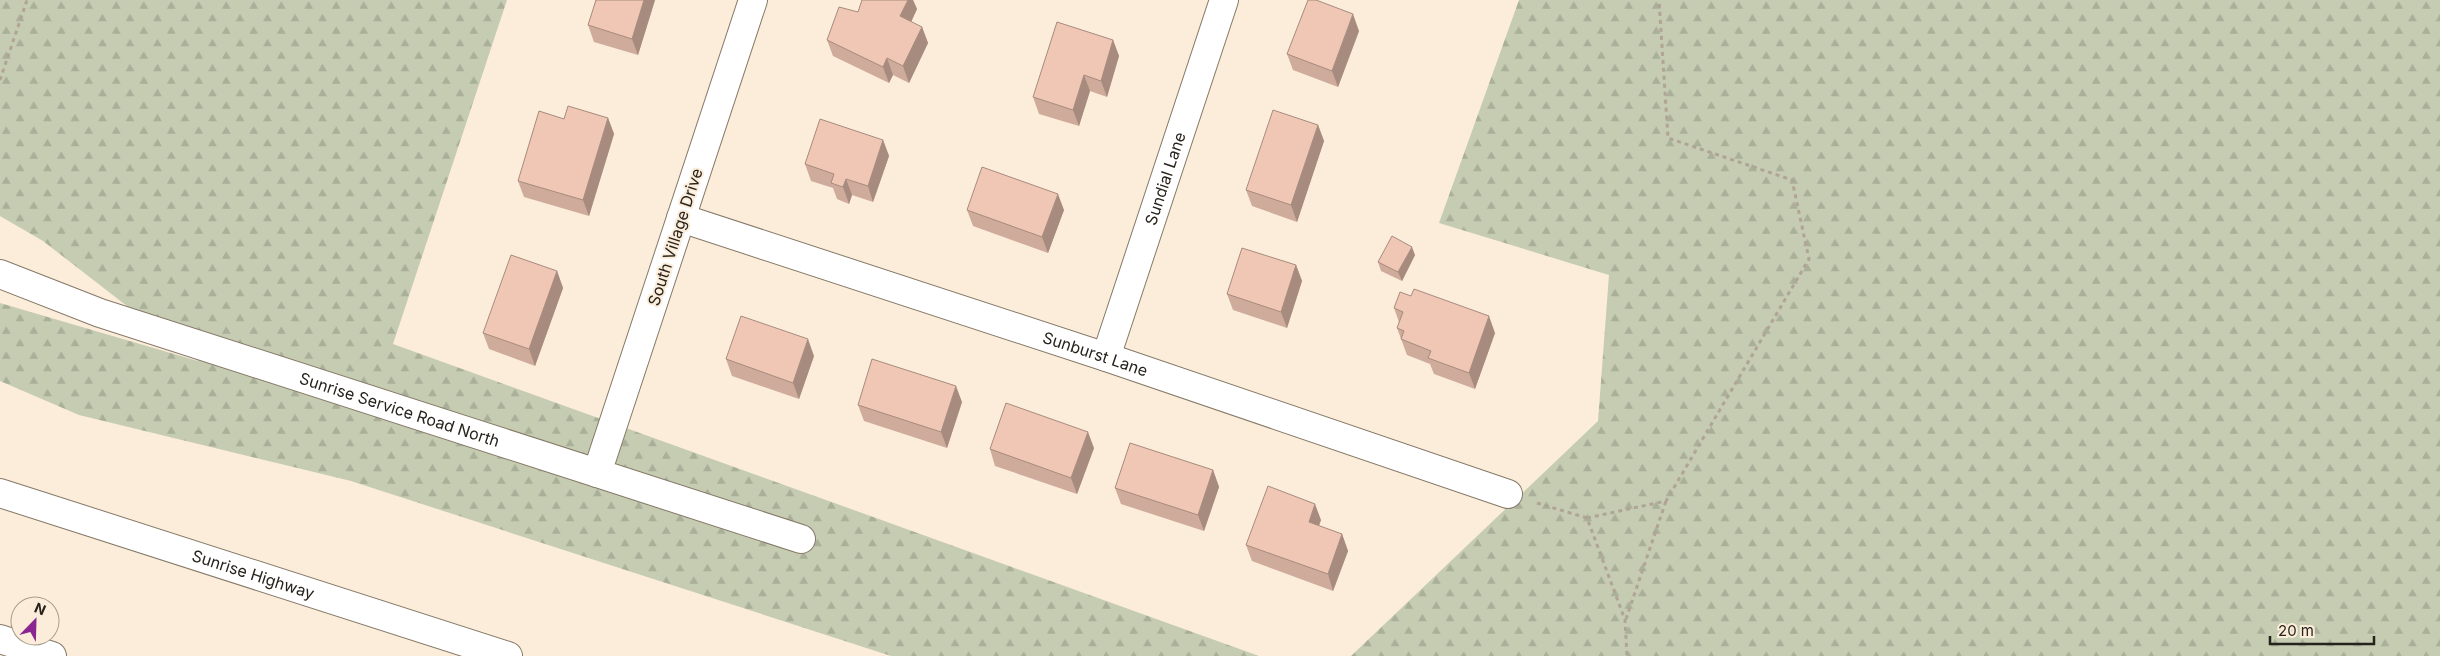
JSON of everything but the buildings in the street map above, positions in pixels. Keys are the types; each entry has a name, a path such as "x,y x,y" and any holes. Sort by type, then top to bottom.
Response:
{"main road":[{"name":"South Village Drive","path":"597,474 753,0"},
{"name":"Sundial Lane","path":"1106,357 1224,0"},
{"name":"Sunburst Lane","path":"681,218 1106,357 1508,494"},
{"name":"Sunrise Service Road North","path":"0,274 100,314 801,539"},
{"path":"0,483 148,541"},
{"name":"Sunrise Highway","path":"0,493 508,656"},
{"path":"0,639 52,656"}],"path":[{"path":"0,80 26,0"},
{"path":"1626,620 1666,501 1809,259 1792,180 1668,138 1659,0"},
{"path":"1508,494 1588,518 1666,501"},
{"path":"1588,518 1626,620 1627,656"}],"green space":[{"path":"0,0 507,0 393,344 1259,656 891,656 351,481 79,415 0,381 0,303 198,361 43,241 0,216"},
{"path":"1519,0 2440,0 2440,656 1351,656 1598,421 1609,275 1439,223"}]}
